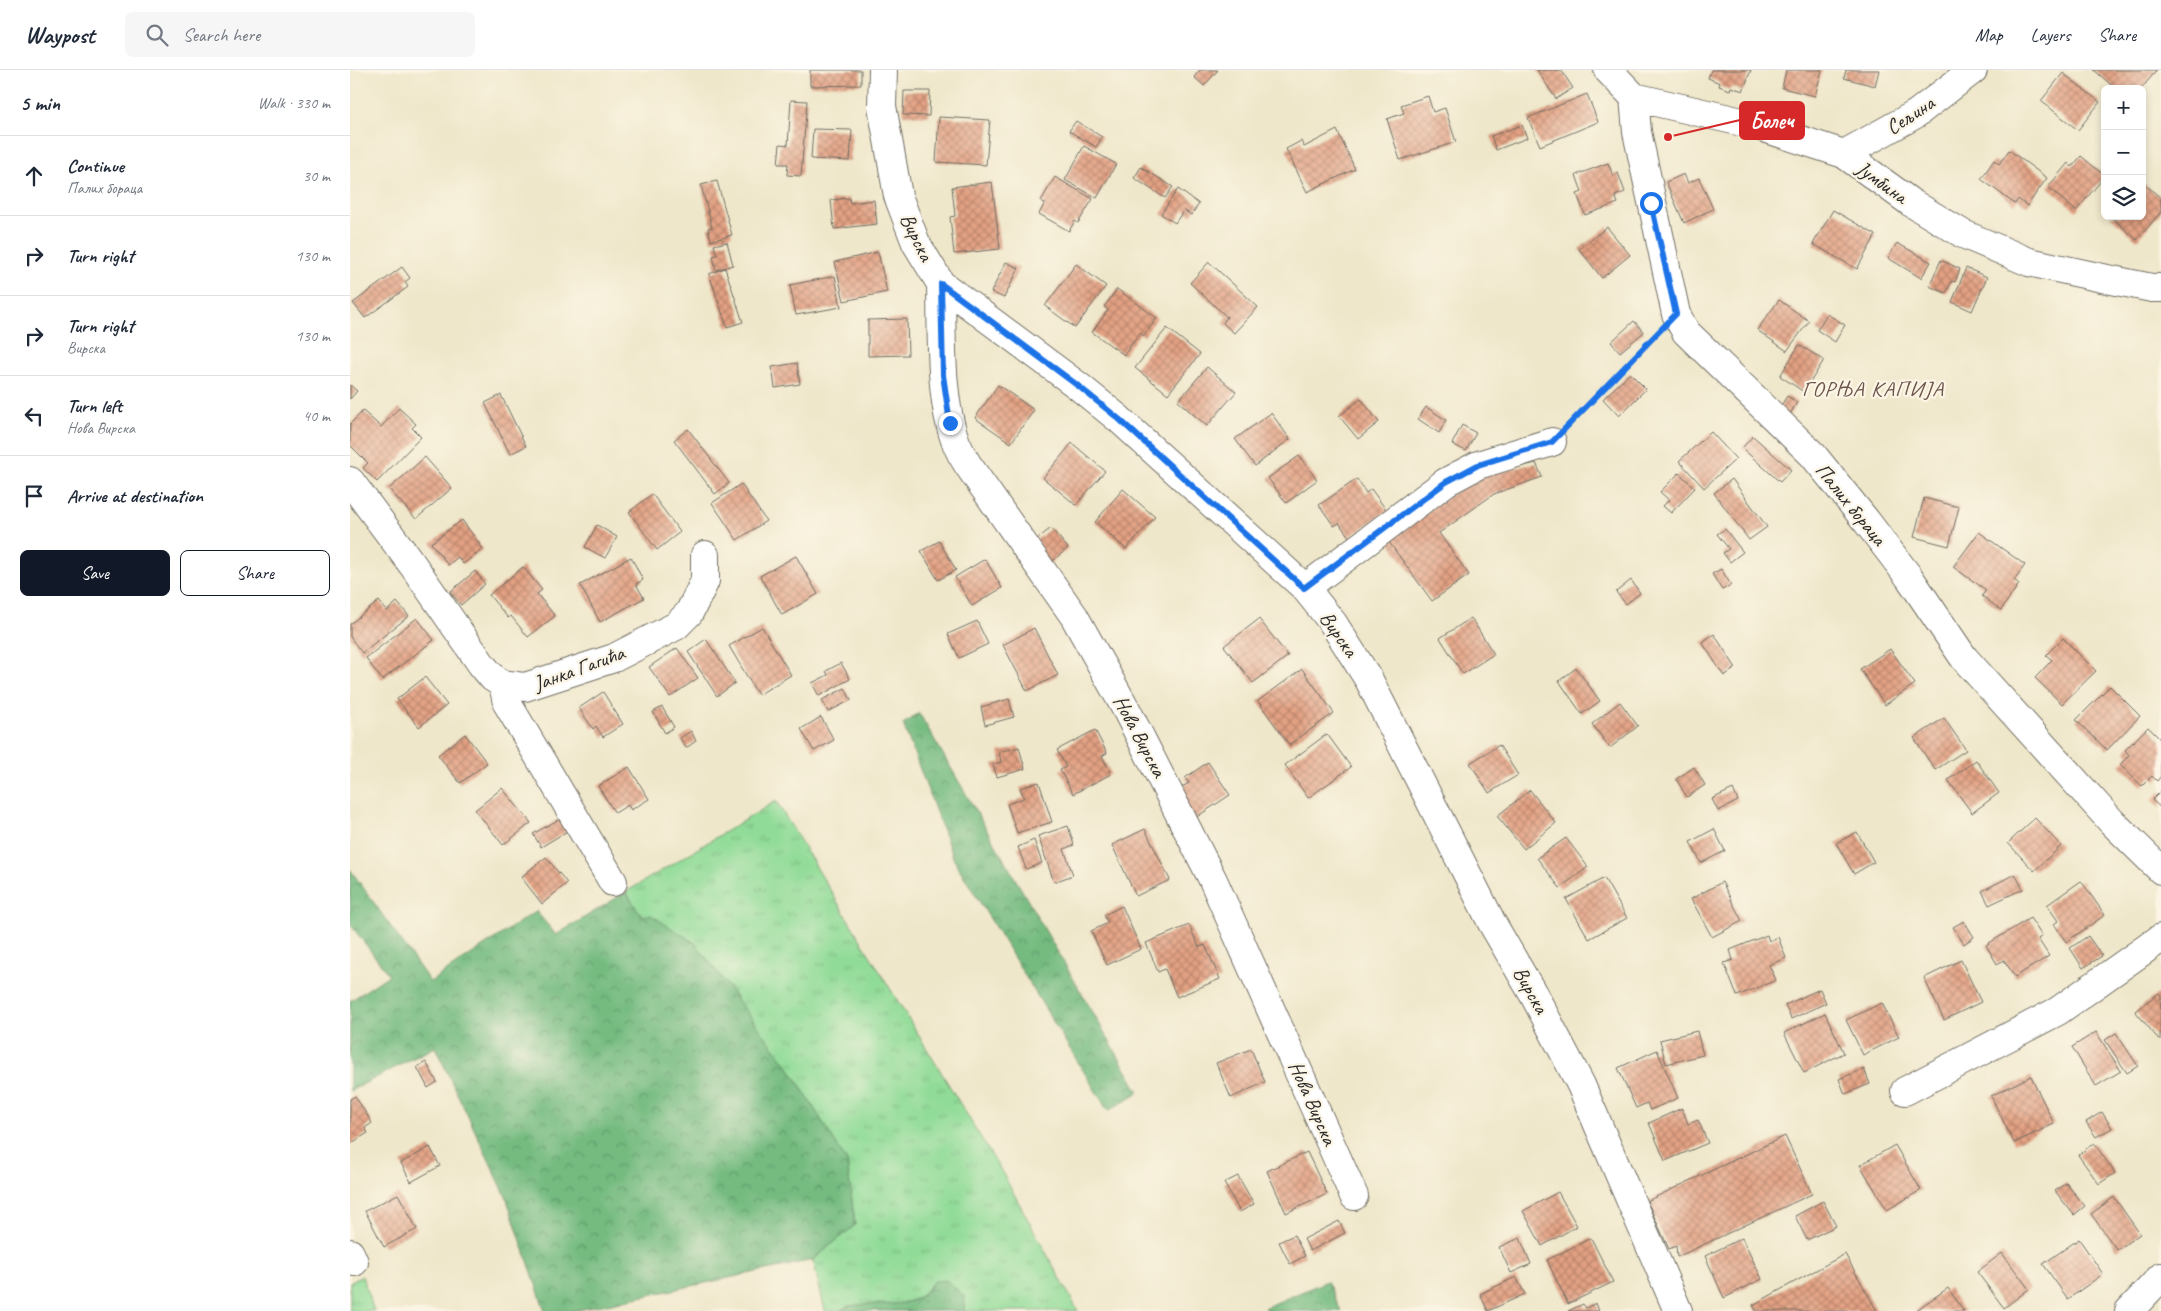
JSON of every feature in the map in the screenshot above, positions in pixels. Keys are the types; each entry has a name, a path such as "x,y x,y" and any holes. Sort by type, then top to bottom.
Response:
{"street":[{"name":"Вирска","path":"882,70 882,106 898,196 916,243 941,284 1077,385 1119,419 1304,588 1333,623 1369,680 1492,922 1535,997 1581,1084 1678,1311"},
{"path":"1608,70 1634,97"},
{"name":"Сељина","path":"1844,154 1916,114 1973,70"},
{"name":"Јумбина","path":"1634,97 1755,125 1844,154 1910,202 1963,234 2029,262 2152,288 2161,288"},
{"name":"Палих бораца","path":"1634,97 1637,132 1676,314 1686,332 1813,455 1873,530 1964,658 2112,822 2161,870"},
{"name":"Нова Вирска","path":"941,284 943,375 950,423 956,445 1074,616 1126,709 1213,880 1354,1196"},
{"path":"1304,588 1446,482 1464,471 1552,442"},
{"name":"Јанка Гагића","path":"350,481 412,564 482,666 493,678 503,684 525,687 606,661 676,626 689,613 705,581 705,555"},
{"path":"503,684 507,703 613,882"},
{"path":"1905,1091 2058,1011 2161,938"},
{"path":"2129,1311 2161,1277"}],"path":[{"path":"1552,442 1676,314"}],"green space":[{"path":"919,713 1139,1092 1108,1111 954,860 903,724"},
{"path":"776,801 1003,1174 1078,1311 966,1311 934,1281 919,1298 896,1305 848,1306 839,1311 825,1311 813,1260 855,1225 847,1162 790,1069 695,943 642,917 626,892"},
{"path":"350,869 430,982 536,911 556,935 626,892 642,916 651,915 695,943 790,1069 847,1162 855,1225 813,1260 574,1311 545,1311 505,1194 435,1047 350,1091 350,1001 389,975 350,924"},
{"path":"362,1276 374,1311 350,1311 350,1283"},
{"path":"946,1280 965,1297 964,1309 966,1311 839,1311 858,1305 909,1302 920,1297 934,1281"},
{"path":"1327,1281 1341,1311 1269,1311 1264,1308"}],"building":[{"path":"810,70 861,70 861,85 810,86"},
{"path":"1200,70 1218,70 1204,86 1194,77"},
{"path":"1537,70 1561,70 1573,88 1556,99"},
{"path":"1711,70 1751,70 1743,91 1731,87 1730,90 1719,86 1720,83 1708,78"},
{"path":"1786,70 1822,70 1815,96 1782,88"},
{"path":"1846,70 1879,70 1875,86 1844,78"},
{"path":"2094,70 2157,70 2144,85 2111,85"},
{"path":"2063,73 2100,102 2078,130 2041,101"},
{"path":"904,91 930,91 929,116 903,115"},
{"path":"1587,94 1598,122 1540,146 1528,118"},
{"path":"1428,96 1433,112 1445,108 1456,142 1400,160 1387,119 1404,113 1401,105"},
{"path":"791,100 807,101 801,176 787,175 788,164 778,164 780,144 788,145"},
{"path":"939,117 990,120 986,165 936,162"},
{"path":"1076,121 1102,137 1096,147 1069,131"},
{"path":"1522,125 1527,138 1496,150 1491,136"},
{"path":"813,129 852,130 850,161 811,159"},
{"path":"1337,130 1355,169 1307,192 1286,149 1301,141 1304,147"},
{"path":"1084,146 1116,164 1097,198 1065,180"},
{"path":"2009,150 2047,178 2027,206 2018,199 2015,204 1981,179 1994,160 1999,164"},
{"path":"2081,156 2101,173 2101,181 2076,211 2048,187 2068,163 2072,167"},
{"path":"1608,163 1613,175 1618,173 1625,192 1615,196 1618,203 1585,215 1577,194 1582,192 1576,175"},
{"path":"1141,167 1173,187 1165,198 1134,178"},
{"path":"1684,174 1688,183 1699,178 1713,209 1684,223 1666,182"},
{"path":"1055,177 1093,199 1078,223 1075,221 1069,231 1039,214 1045,203 1041,201"},
{"path":"717,181 732,235 711,241 708,228 712,227 701,185"},
{"path":"992,182 1000,249 954,254 950,217 955,216 952,187"},
{"path":"2146,185 2161,198 2161,212 2137,240 2114,220 2146,220"},
{"path":"1178,189 1199,204 1191,215 1184,210 1175,223 1161,214"},
{"path":"849,198 850,203 874,200 877,224 834,229 831,200"},
{"path":"1833,210 1876,235 1857,269 1813,244"},
{"path":"1607,227 1630,255 1602,278 1579,249"},
{"path":"727,242 733,265 716,270 713,256 717,255 714,245"},
{"path":"1897,243 1931,262 1921,278 1888,258"},
{"path":"878,252 887,292 844,301 835,262"},
{"path":"1941,260 1960,269 1955,282 1952,281 1946,293 1929,286"},
{"path":"1006,262 1019,268 1004,298 991,292"},
{"path":"1209,262 1258,307 1234,333 1223,323 1227,317 1190,283"},
{"path":"1076,264 1106,286 1075,328 1045,306"},
{"path":"402,267 410,278 405,282 408,287 365,318 353,303"},
{"path":"725,268 743,322 727,327 709,274"},
{"path":"1966,268 1987,277 1972,311 1952,302"},
{"path":"835,276 841,307 796,315 790,285"},
{"path":"1117,289 1157,318 1144,336 1140,333 1124,355 1092,332 1108,310 1104,307"},
{"path":"1779,300 1809,321 1787,351 1757,330"},
{"path":"1827,314 1845,325 1835,342 1817,330"},
{"path":"907,319 908,355 868,356 868,320"},
{"path":"1634,321 1644,332 1620,352 1611,342"},
{"path":"1167,328 1200,354 1168,394 1135,368"},
{"path":"1799,345 1824,360 1804,392 1780,376"},
{"path":"797,363 800,384 775,388 772,367"},
{"path":"1207,367 1236,392 1207,426 1178,401"},
{"path":"1630,373 1646,389 1619,416 1603,399"},
{"path":"350,385 357,391 350,399"},
{"path":"998,385 1034,410 1011,443 975,418"},
{"path":"501,395 526,446 510,454 485,403"},
{"path":"1787,396 1797,402 1788,418 1777,412"},
{"path":"1361,399 1379,422 1358,439 1339,416"},
{"path":"1426,407 1446,420 1439,433 1418,419"},
{"path":"399,408 416,424 412,428 421,437 377,482 363,468 368,463 350,445 350,424 363,411 381,427"},
{"path":"1271,413 1290,439 1255,466 1235,439"},
{"path":"1462,425 1476,433 1466,451 1452,444"},
{"path":"688,429 729,483 715,494 674,440"},
{"path":"1711,432 1736,459 1704,488 1679,461"},
{"path":"1753,436 1791,470 1780,482 1742,448"},
{"path":"1072,443 1105,471 1076,505 1043,478"},
{"path":"1299,456 1317,480 1286,503 1268,478"},
{"path":"425,457 452,488 416,519 389,489"},
{"path":"1536,463 1542,477 1494,494 1439,533 1469,575 1432,601 1389,542 1443,500 1480,477"},
{"path":"1679,473 1695,488 1671,513 1663,506 1669,500 1660,492"},
{"path":"1357,479 1366,493 1371,489 1387,511 1349,537 1339,523 1334,526 1319,505"},
{"path":"1732,479 1767,527 1749,540 1714,493"},
{"path":"741,484 766,521 737,540 712,503"},
{"path":"1123,489 1155,517 1126,549 1095,522"},
{"path":"652,494 680,532 657,550 629,512"},
{"path":"1924,498 1959,507 1949,546 1914,537"},
{"path":"462,520 483,549 463,564 458,557 448,565 431,543"},
{"path":"597,525 617,537 605,558 585,547"},
{"path":"1051,528 1068,548 1047,566 1030,545"},
{"path":"1725,529 1743,552 1730,562 1723,553 1729,549 1717,534"},
{"path":"1979,532 2025,565 2014,580 2019,584 2001,610 1982,596 1986,590 1953,567"},
{"path":"939,541 956,570 938,580 921,551"},
{"path":"796,556 818,594 782,615 760,576"},
{"path":"631,557 643,580 636,584 644,598 600,622 580,585"},
{"path":"985,559 1002,588 972,606 955,577"},
{"path":"523,567 542,590 537,594 555,616 528,637 511,616 508,618 489,595"},
{"path":"1721,569 1731,585 1722,590 1712,574"},
{"path":"475,571 485,584 461,605 450,592"},
{"path":"1631,580 1640,593 1626,604 1616,592"},
{"path":"379,601 387,611 397,602 409,616 362,653 350,637 350,624"},
{"path":"417,618 434,640 382,680 366,658"},
{"path":"1471,618 1494,654 1463,674 1440,638"},
{"path":"1259,619 1288,656 1253,683 1224,646"},
{"path":"977,621 988,644 959,658 948,634"},
{"path":"762,627 791,675 758,695 729,646"},
{"path":"1034,628 1058,675 1027,691 1003,645"},
{"path":"1714,634 1736,668 1724,676 1702,642"},
{"path":"2063,638 2096,671 2062,704 2035,678 2052,660 2046,655"},
{"path":"706,639 735,683 717,696 688,652"},
{"path":"677,648 698,678 670,697 649,667"},
{"path":"1890,649 1915,684 1885,705 1860,669"},
{"path":"841,663 850,679 819,696 812,683 828,675 826,671"},
{"path":"1576,668 1600,701 1582,714 1559,681"},
{"path":"1302,669 1334,713 1289,745 1258,701"},
{"path":"425,677 447,705 419,727 397,699"},
{"path":"2110,686 2140,716 2107,750 2076,720"},
{"path":"845,688 851,700 828,712 822,700"},
{"path":"603,692 623,724 603,737 596,726 593,729 579,708"},
{"path":"1009,699 1014,717 985,725 981,707"},
{"path":"1620,702 1638,726 1610,748 1592,724"},
{"path":"662,707 674,727 665,733 653,712"},
{"path":"821,717 834,740 814,751 801,729"},
{"path":"1944,718 1966,750 1935,770 1914,738"},
{"path":"2148,727 2161,740 2161,776 2157,781 2152,776 2142,786 2120,765 2129,755 2125,750"},
{"path":"1095,730 1107,753 1102,756 1111,774 1073,794 1060,770 1066,767 1057,750"},
{"path":"691,731 696,741 686,748 680,738"},
{"path":"465,734 487,763 460,783 438,755"},
{"path":"1327,734 1351,767 1308,798 1285,765"},
{"path":"1499,745 1518,775 1489,793 1470,763"},
{"path":"1019,747 1025,769 997,777 993,764 1001,762 999,752"},
{"path":"1976,760 1999,793 1972,813 1948,780"},
{"path":"1208,762 1230,795 1189,822 1175,791 1189,783 1185,778"},
{"path":"629,767 649,799 631,810 628,805 615,813 598,786"},
{"path":"1694,767 1705,785 1687,797 1676,779"},
{"path":"1039,782 1052,822 1017,833 1007,804 1024,798 1020,788"},
{"path":"502,788 531,823 503,845 475,810"},
{"path":"1733,789 1738,801 1718,811 1712,799"},
{"path":"1530,790 1556,823 1524,849 1497,816"},
{"path":"2161,791 2161,808 2152,800"},
{"path":"561,818 569,830 541,847 533,834"},
{"path":"2035,818 2061,846 2034,871 2008,843"},
{"path":"1068,826 1074,845 1064,849 1073,875 1054,882 1038,836"},
{"path":"1145,829 1170,880 1136,896 1112,845"},
{"path":"1714,829 1725,851 1701,863 1690,842"},
{"path":"1857,832 1874,862 1854,874 1836,843"},
{"path":"1566,838 1588,867 1560,888 1537,858"},
{"path":"1034,840 1042,863 1026,869 1018,847"},
{"path":"546,857 567,883 542,904 521,877"},
{"path":"2015,874 2023,889 1989,905 1982,891"},
{"path":"1604,878 1627,918 1589,939 1566,899"},
{"path":"2081,881 2105,915 2066,942 2054,924 2058,921 2047,905"},
{"path":"1722,882 1742,921 1712,937 1691,899"},
{"path":"1122,906 1141,949 1107,965 1091,931 1108,923 1104,915"},
{"path":"2030,918 2042,936 2038,939 2049,956 2015,977 2004,960 1997,964 1986,945"},
{"path":"1964,921 1974,937 1964,944 1953,927"},
{"path":"1189,925 1199,947 1205,945 1220,979 1177,997 1165,969 1158,972 1146,943"},
{"path":"1767,935 1769,941 1778,937 1786,958 1769,965 1776,980 1737,996 1724,963 1733,960 1730,950"},
{"path":"2088,936 2102,956 2083,968 2070,948"},
{"path":"1961,960 1981,1002 1944,1020 1924,978"},
{"path":"1820,989 1826,1003 1791,1019 1785,1005"},
{"path":"2159,993 2161,995 2160,1041 2135,1011"},
{"path":"1882,1003 1899,1037 1863,1055 1846,1020"},
{"path":"1825,1013 1844,1053 1804,1073 1784,1033"},
{"path":"1697,1031 1703,1055 1666,1064 1660,1040"},
{"path":"2096,1032 2121,1071 2096,1086 2072,1047"},
{"path":"2116,1033 2138,1066 2127,1073 2105,1040"},
{"path":"1251,1049 1265,1082 1231,1098 1216,1063"},
{"path":"1657,1050 1678,1098 1650,1110 1647,1103 1636,1108 1618,1068"},
{"path":"426,1062 437,1082 428,1088 417,1067"},
{"path":"1864,1069 1870,1084 1845,1094 1839,1079"},
{"path":"2031,1076 2054,1124 2014,1143 1991,1096"},
{"path":"355,1096 372,1123 365,1128 368,1133 350,1144 350,1099"},
{"path":"1682,1108 1688,1124 1698,1120 1708,1143 1665,1161 1649,1123"},
{"path":"2102,1112 2112,1128 2096,1137 2086,1122"},
{"path":"1785,1136 1812,1194 1677,1257 1676,1246 1669,1249 1647,1201"},
{"path":"2094,1143 2115,1173 2099,1184 2078,1155"},
{"path":"1895,1145 1921,1190 1887,1210 1860,1165"},
{"path":"430,1147 440,1166 411,1182 401,1163"},
{"path":"1307,1152 1327,1194 1286,1213 1267,1171"},
{"path":"1238,1176 1254,1204 1240,1212 1224,1183"},
{"path":"2066,1183 2085,1206 2074,1215 2055,1191"},
{"path":"1558,1192 1577,1226 1542,1246 1523,1211"},
{"path":"398,1194 417,1229 384,1247 365,1211"},
{"path":"2114,1197 2140,1234 2117,1250 2091,1214"},
{"path":"1823,1201 1836,1226 1807,1240 1795,1216"},
{"path":"1339,1221 1345,1233 1310,1251 1304,1239"},
{"path":"1294,1235 1305,1256 1290,1264 1279,1242"},
{"path":"1520,1238 1531,1264 1511,1273 1499,1247"},
{"path":"1591,1238 1613,1282 1568,1304 1547,1260"},
{"path":"1742,1238 1762,1279 1724,1298 1705,1256"},
{"path":"2079,1239 2103,1274 2068,1299 2043,1264"},
{"path":"2002,1253 2029,1289 2004,1308 1977,1272"},
{"path":"1845,1254 1877,1311 1756,1311 1753,1305"},
{"path":"1516,1277 1525,1294 1488,1311 1480,1294"},
{"path":"1948,1288 1964,1311 1915,1311"},
{"path":"1596,1303 1599,1311 1568,1311 1583,1304 1586,1308"}],"place":[{"name":"Болеч","path":"1668,137"}],"district":[{"name":"ГОРЊА КАПИЈА","path":"1873,389"}],"route":[{"path":"950,423 943,375 941,284 1077,385 1119,419 1304,588 1446,482 1464,471 1552,442 1676,314 1651,203"}]}
